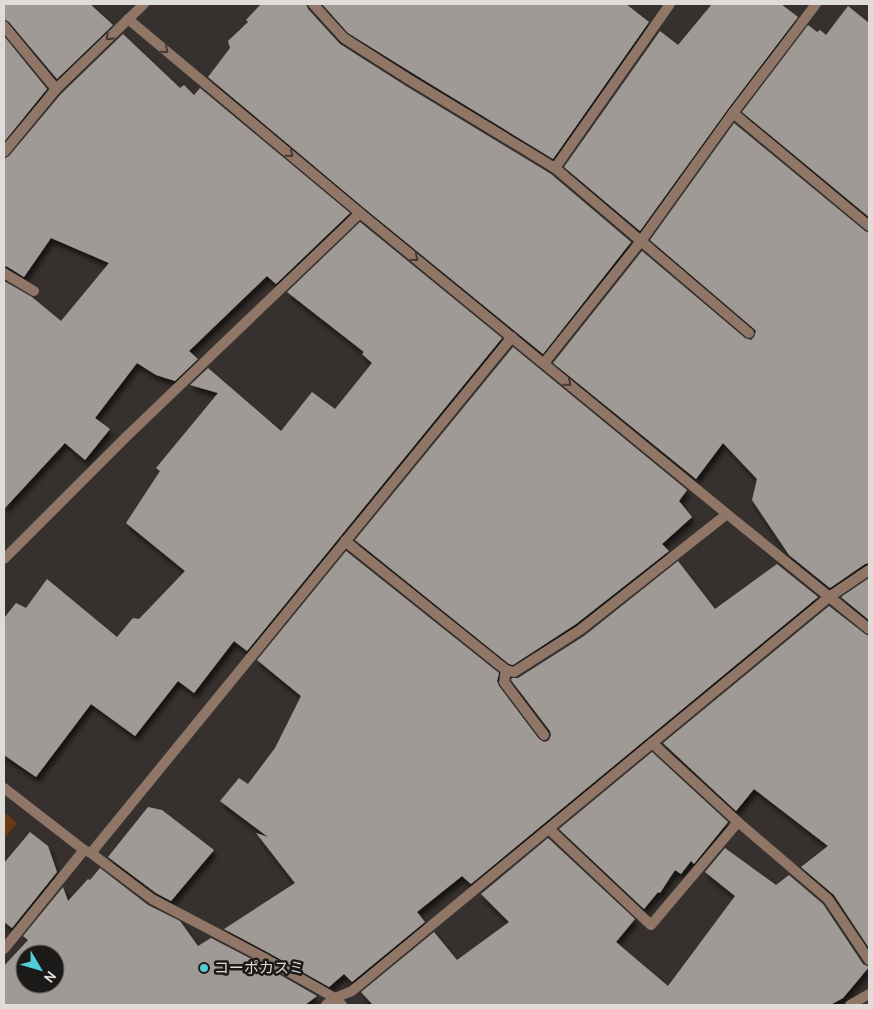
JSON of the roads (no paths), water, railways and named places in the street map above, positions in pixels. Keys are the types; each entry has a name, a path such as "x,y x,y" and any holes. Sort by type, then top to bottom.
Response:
{"street":[{"path":"4,152 56,88 144,4"},
{"path":"313,4 344,38 555,168 749,333"},
{"path":"555,168 670,4"},
{"path":"544,363 641,242 733,113 816,4"},
{"path":"128,19 360,213 869,629"},
{"path":"4,26 56,88"},
{"path":"733,113 869,226"},
{"path":"4,559 127,436 360,213"},
{"path":"4,273 34,291"},
{"path":"4,949 345,541 512,337"},
{"path":"345,541 506,670 514,672 580,630 727,514"},
{"path":"326,1005 339,1002 829,597 869,570"},
{"path":"506,670 504,682 544,735"},
{"path":"652,743 738,822 828,899 869,960"},
{"path":"4,788 152,899 266,959 339,1002"},
{"path":"549,829 651,925 738,822"},
{"path":"850,1005 869,994"}],"place":[{"name":"コーポカスミ","path":"204,968"}]}
